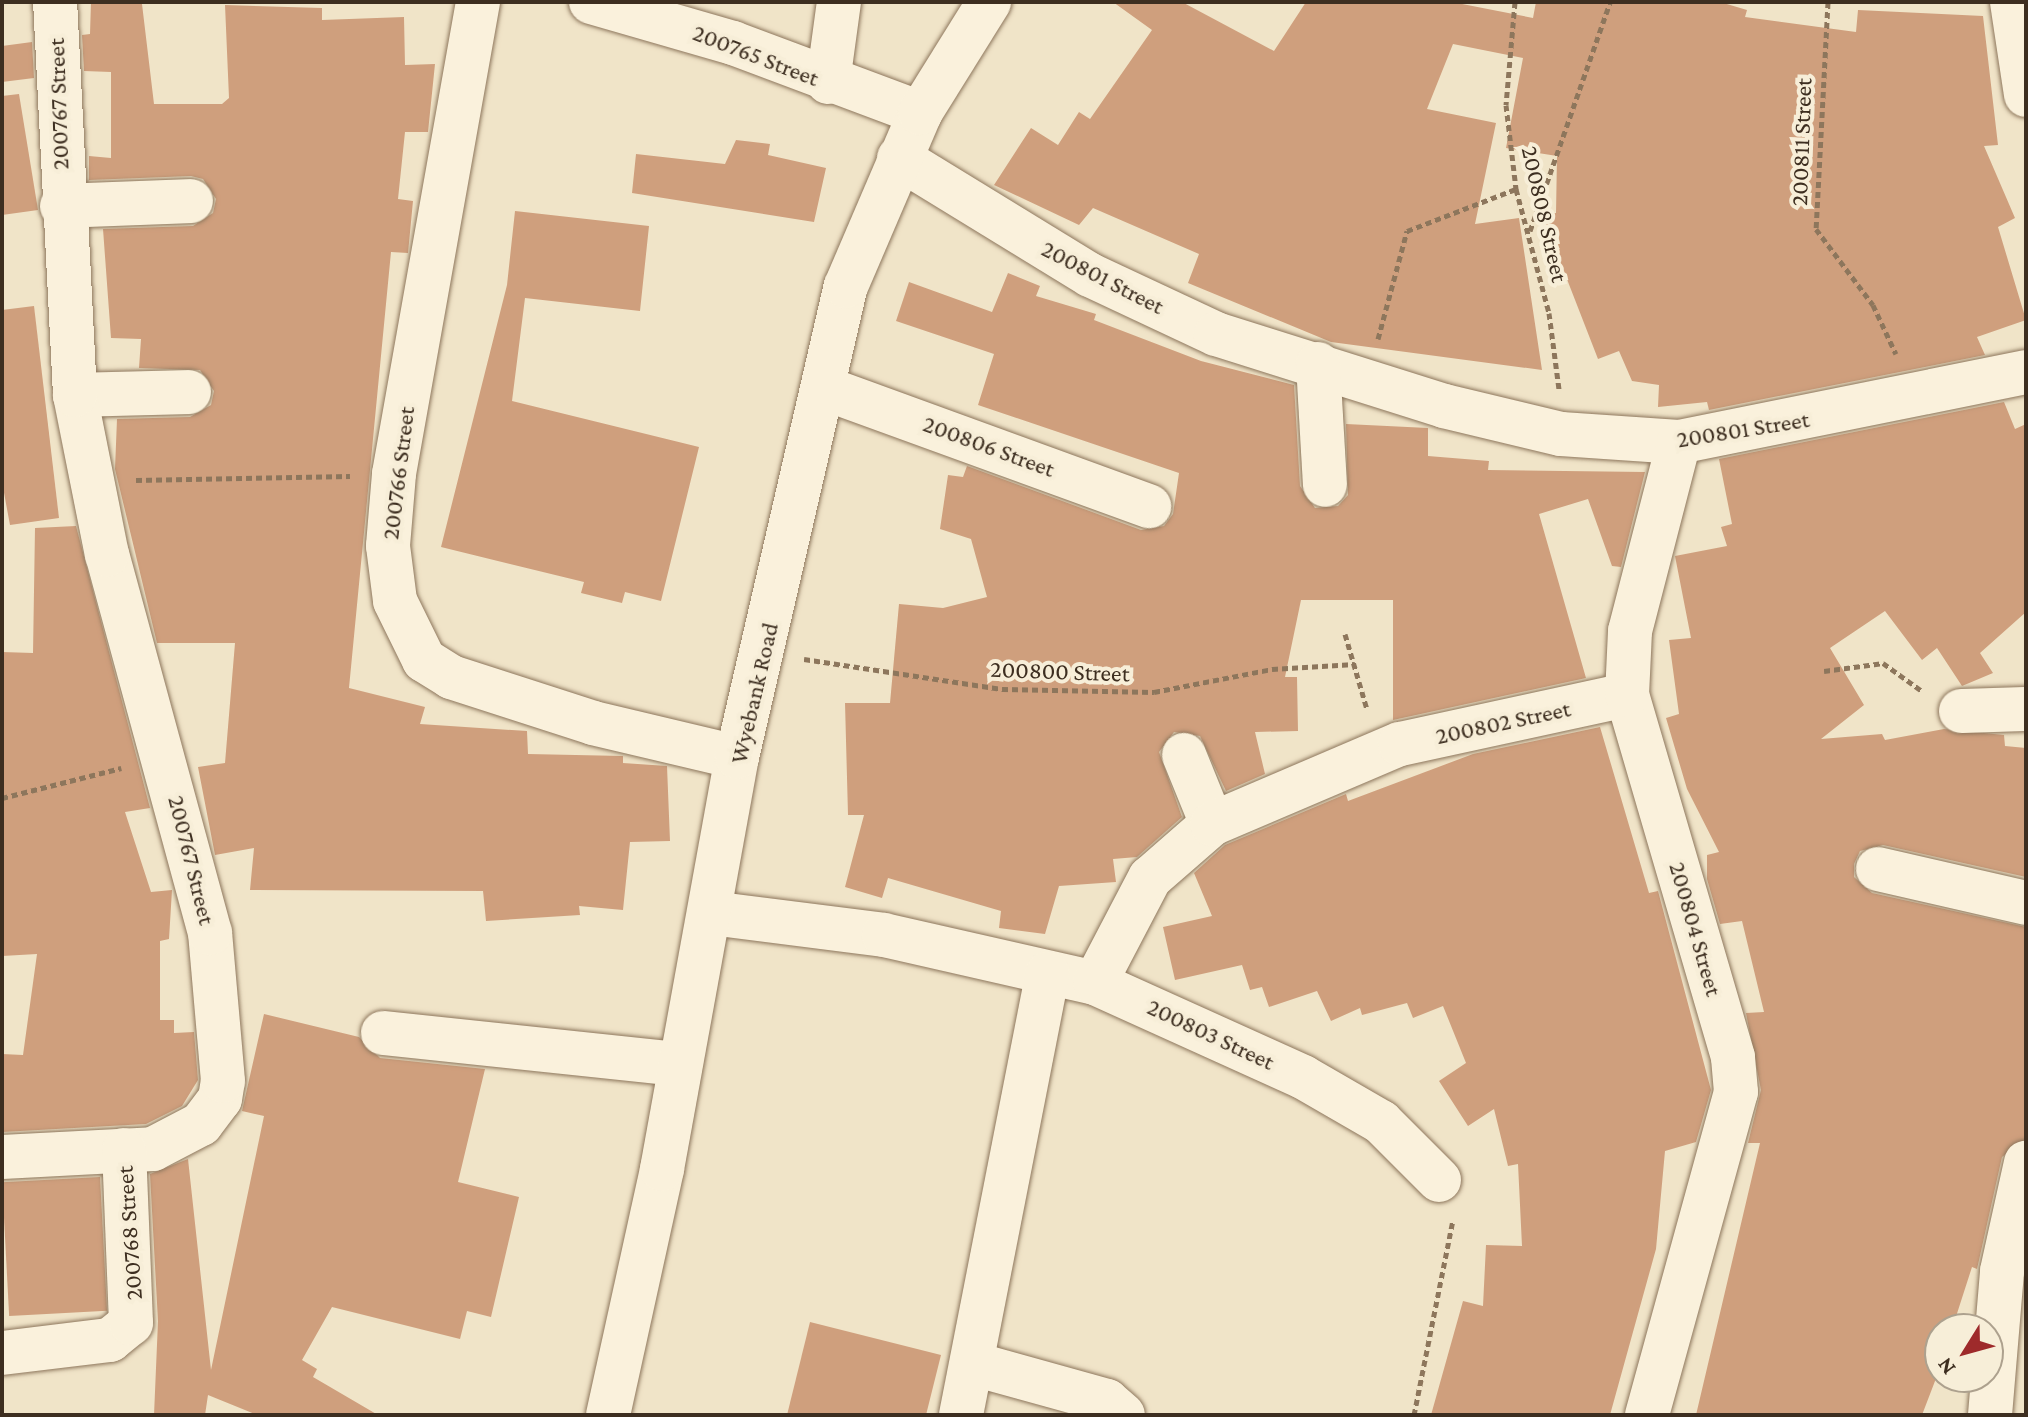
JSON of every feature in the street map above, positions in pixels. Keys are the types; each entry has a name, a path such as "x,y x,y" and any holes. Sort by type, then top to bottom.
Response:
{"street":[{"name":"200767 Street","path":"2,1157 153,1149 201,1124 220,1099 223,1081 210,933 166,757 91,486 75,395 62,206 55,2"},
{"name":"200766 Street","path":"478,2 394,474 388,546 395,601 424,660 492,694 737,757"},
{"name":"200765 Street","path":"591,2 733,43 828,82 920,113"},
{"path":"828,82 839,2"},
{"name":"Wyebank Road","path":"608,1415 711,913 737,757 827,389 846,286 920,113 989,2"},
{"path":"2012,2 2026,95"},
{"name":"200801 Street","path":"899,158 1090,275 1216,334 1561,434 1679,442 2025,376"},
{"name":"200767 Street","path":"62,206 191,201"},
{"path":"1318,364 1325,485"},
{"name":"200806 Street","path":"827,389 1149,506"},
{"path":"75,395 189,392"},
{"name":"200804 Street","path":"1647,1415 1736,1092 1733,1057 1627,695 1630,631 1679,442"},
{"name":"200802 Street","path":"1095,983 1150,878 1212,824 1380,752 1627,695"},
{"path":"1961,711 2026,709"},
{"path":"1184,755 1212,824"},
{"path":"1878,869 2026,903"},
{"name":"200803 Street","path":"711,913 884,935 1095,983 1303,1077 1381,1122 1439,1180"},
{"path":"961,1415 974,1364 1048,973"},
{"path":"383,1033 680,1064"},
{"name":"200768 Street","path":"2,1353 110,1340 131,1323 124,1150"},
{"path":"1990,1415 2002,1271 2026,1163"},
{"path":"974,1364 1107,1401 1123,1415"}],"path":[{"name":"200808 Street","path":"1515,2 1506,105 1516,189 1530,232 1549,313 1561,434"},
{"path":"1530,232 1610,2"},
{"name":"200811 Street","path":"1828,2 1816,229 1873,305 1917,398"},
{"path":"1367,379 1407,231 1516,189"},
{"path":"91,486 394,474"},
{"path":"1345,634 1380,752"},
{"name":"200800 Street","path":"763,653 1002,689 1128,692 1355,664"},
{"path":"1824,671 1883,663 1938,704 1961,711"},
{"path":"2,798 166,757"},
{"path":"1414,1415 1455,1211 1439,1180"}],"building":[{"path":"91,2 142,4 154,104 222,104 229,98 225,5 322,8 322,20 404,17 405,65 435,64 428,132 405,132 398,199 413,201 408,253 391,252 349,688 425,707 420,724 527,731 528,754 623,756 623,763 667,766 670,841 630,842 623,910 579,906 580,915 486,921 483,891 250,890 254,848 215,855 198,767 225,763 235,643 157,643 115,469 117,419 190,417 211,405 214,391 200,370 139,368 141,339 111,338 103,229 193,226 213,213 216,199 203,179 191,176 89,180 89,156 111,158 111,72 84,71 82,35 90,34"},
{"path":"1113,2 1182,2 1274,51 1306,2 1452,2 1533,18 1536,2 1720,2 1747,10 1745,17 1856,32 1858,10 1983,16 1998,145 1984,146 2015,218 1998,227 2026,320 1977,337 1985,355 1709,410 1707,402 1658,407 1659,385 1632,381 1619,351 1598,359 1542,215 1556,213 1557,156 1506,148 1523,58 1453,44 1427,109 1496,123 1475,224 1519,218 1542,370 1331,342 1188,283 1199,254 1093,208 1079,225 994,185 1031,128 1058,145 1079,112 1090,119 1152,30"},
{"path":"32,42 34,78 2,82 2,46"},
{"path":"19,94 38,210 2,215 2,96"},
{"path":"736,140 770,144 768,155 826,168 814,222 632,193 636,154 725,164"},
{"path":"515,211 649,226 640,311 525,298 512,401 699,447 661,601 625,592 622,603 581,593 584,582 441,547 507,285"},
{"path":"1008,273 1040,286 1036,296 1096,314 1094,320 1201,361 1294,385 1300,486 1315,508 1338,506 1348,495 1346,424 1428,428 1428,456 1489,461 1488,470 1645,472 1621,567 1612,566 1588,499 1539,514 1586,678 1393,720 1393,600 1301,600 1285,677 1297,677 1298,731 1255,732 1265,774 1226,791 1200,736 1174,732 1159,752 1182,817 1137,857 1113,859 1116,882 1059,886 1045,934 999,928 1001,911 888,878 882,898 845,887 864,815 848,815 845,703 890,703 899,604 943,608 987,597 971,539 940,529 948,475 963,477 967,466 1141,530 1164,526 1173,514 1179,473 978,405 994,354 896,321 909,282 992,312"},
{"path":"34,306 59,518 10,525 2,482 2,310"},
{"path":"2004,402 2015,429 2026,424 2026,612 1980,653 1993,673 1962,686 1937,648 1922,660 1885,611 1830,648 1864,705 1821,739 1882,734 1885,740 1944,729 2004,735 2005,746 2026,748 2026,877 1883,845 1860,851 1854,864 1854,877 1872,893 2026,927 2026,1139 2002,1157 1977,1269 1972,1267 1957,1313 1924,1313 1924,1393 1930,1393 1922,1415 1696,1415 1760,1143 1748,1143 1761,1090 1746,1013 1764,1012 1742,921 1720,924 1707,879 1707,855 1719,852 1687,789 1666,718 1679,714 1669,640 1691,638 1675,556 1727,546 1721,527 1732,524 1719,459"},
{"path":"76,526 150,808 125,812 151,892 172,890 169,939 160,941 160,1020 174,1020 174,1033 194,1032 198,1080 182,1106 146,1124 2,1132 2,1054 23,1055 37,954 2,956 2,652 33,653 35,528"},
{"path":"1600,727 1649,893 1658,891 1711,1090 1696,1142 1665,1151 1656,1249 1610,1415 1431,1415 1463,1301 1483,1306 1486,1245 1522,1246 1518,1164 1508,1166 1494,1109 1468,1126 1439,1081 1466,1063 1443,1006 1413,1018 1407,1003 1362,1015 1360,1008 1331,1021 1317,991 1269,1007 1262,987 1250,990 1242,965 1175,980 1163,927 1212,916 1194,873 1225,845 1346,794 1348,801 1473,754"},
{"path":"264,1014 359,1037 380,1058 485,1069 458,1182 519,1197 491,1317 467,1311 460,1339 332,1307 302,1360 317,1369 313,1377 378,1415 257,1415 208,1395 205,1415 154,1415 158,1321 150,1174 188,1159 211,1370 264,1116 242,1111"},
{"path":"100,1177 107,1311 9,1316 2,1182"},
{"path":"810,1322 941,1355 926,1415 787,1415"}]}
